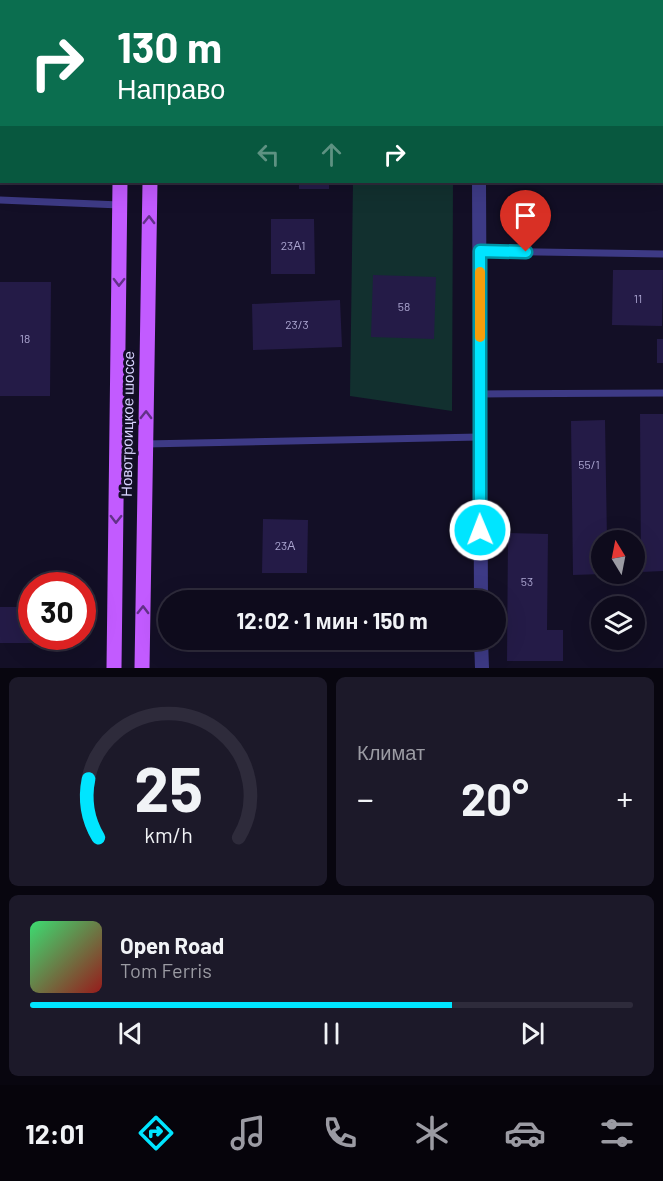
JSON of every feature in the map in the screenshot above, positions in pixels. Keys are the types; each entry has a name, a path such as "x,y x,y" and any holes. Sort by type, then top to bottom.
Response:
{"main road":[{"name":"Новотроицкое шоссе","path":"114,668 120,183"},
{"name":"Новотроицкое шоссе","path":"142,668 150,183"}],"street":[{"path":"479,183 481,590"},
{"path":"481,650 482,668"}],"lane":[{"path":"0,200 120,205"},
{"path":"480,251 663,254"},
{"path":"479,394 663,393"},
{"path":"145,444 479,437"}],"green space":[{"path":"353,183 453,183 452,411 350,396"}],"building":[{"path":"299,183 329,183 329,189 299,189"},
{"path":"271,219 314,219 315,274 271,274"},
{"path":"613,270 663,270 662,326 612,325"},
{"path":"373,275 436,277 434,339 371,337"},
{"path":"0,282 51,282 50,396 0,396"},
{"path":"340,300 342,347 253,350 252,304"},
{"path":"657,339 663,339 663,363 657,363"},
{"path":"640,414 663,414 663,571 645,572 645,530 641,530"},
{"path":"605,420 607,530 591,530 591,574 573,575 571,421"},
{"path":"263,519 308,520 307,573 262,573"},
{"path":"508,533 548,534 547,630 563,630 563,661 507,661"},
{"path":"0,607 18,607 18,643 0,643"}],"slow traffic":[{"path":"480,272 480,337"}],"route":[{"path":"480,530 480,251 526,252"}]}
